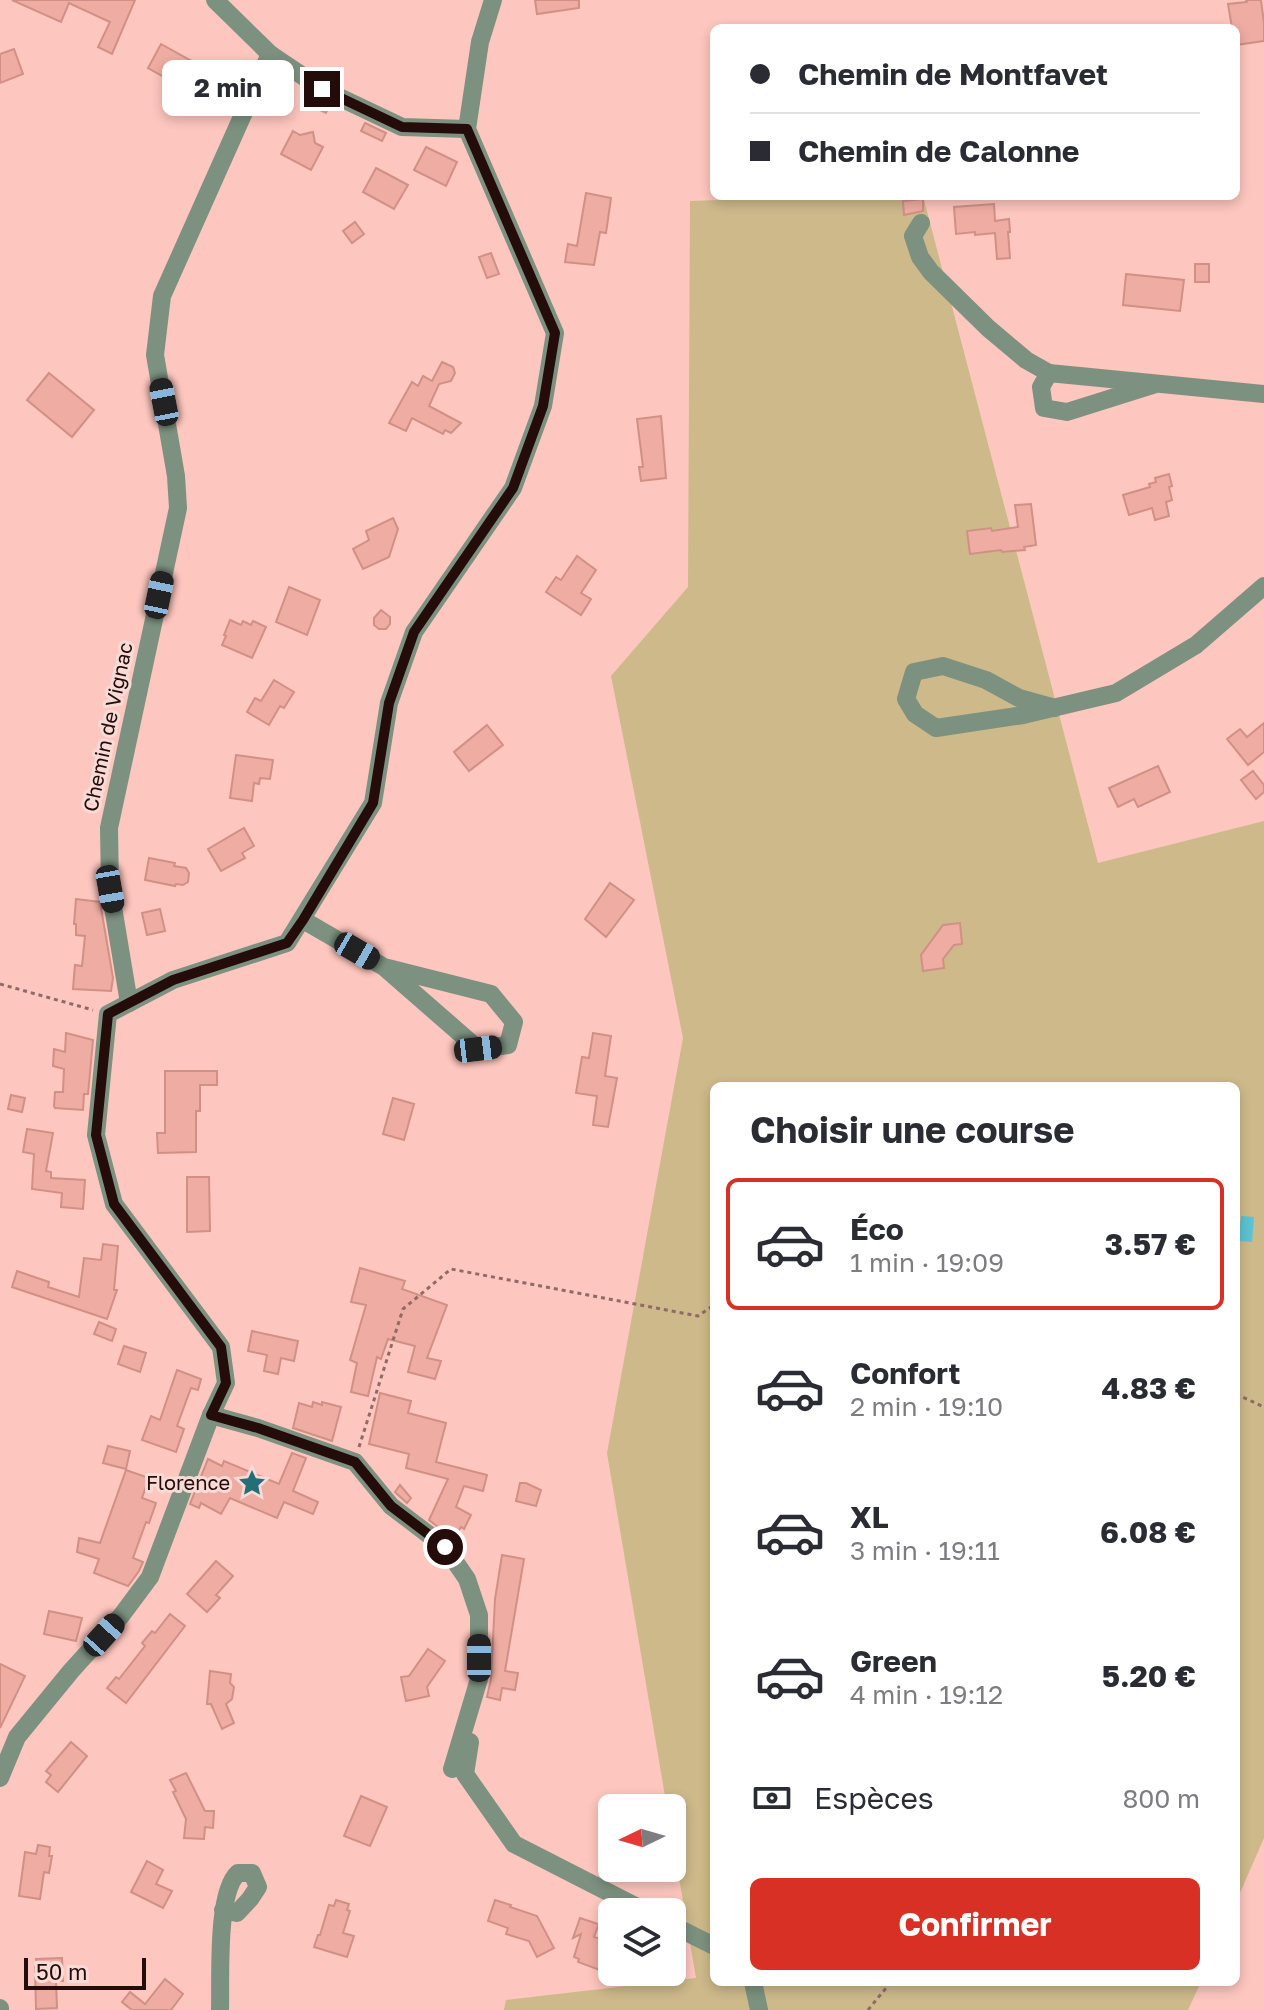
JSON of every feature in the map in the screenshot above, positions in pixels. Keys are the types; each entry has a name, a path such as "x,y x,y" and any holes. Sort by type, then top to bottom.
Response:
{"street":[{"path":"215,0 270,54 322,89 402,127 467,129"},
{"path":"0,1778 17,1737 121,1616 150,1577 226,1383 221,1347 114,1204 96,1135 108,1014 173,980 287,943 373,803 389,703 414,632 513,488 543,406 555,333 467,129 480,42 493,0"},
{"name":"Chemin de Vignac","path":"129,1003 110,889 109,828 178,508 155,355 162,296 270,54"},
{"path":"921,223 913,236 920,257 931,272 988,328 1026,360 1049,373 1264,394"},
{"path":"1049,373 1041,387 1044,408 1067,412 1156,384"},
{"path":"1055,708 1019,698 986,680 943,666 914,672 906,699 915,714 936,728 1023,715 1055,708 1116,693 1196,645 1264,586"},
{"path":"303,920 384,967 478,1049 508,1045 514,1022 491,994 384,967"},
{"path":"211,1415 355,1462 391,1506 445,1547 467,1579 479,1615 479,1679 465,1774 514,1844 620,1898"},
{"path":"452,1769 479,1679"},
{"path":"220,2010 223,1910"},
{"path":"686,1932 710,1944"},
{"path":"754,1986 759,2010"}],"path":[{"path":"0,984 108,1014"},
{"path":"355,1462 403,1309 451,1269 698,1316 710,1308"},
{"path":"1240,1396 1264,1407"},
{"path":"868,2010 888,1986"}],"shaded area":[{"path":"924,200 1098,863 1264,821 1264,1838 1240,1893 1240,1082 710,1082 710,1986 1199,1986 1188,2010 504,2010 506,2000 627,1986 686,1986 686,1979 696,1978 686,1919 686,1898 682,1898 680,1882 686,1882 686,1794 665,1794 607,1453 683,1038 611,676 688,587 690,201"}],"water":[{"path":"1241,1216 1254,1217 1252,1242 1240,1241"}],"building":[{"path":"12,0 135,0 112,54 98,47 110,22 69,3 61,22"},
{"path":"535,0 579,0 579,8 537,14"},
{"path":"1261,0 1264,41 1240,44 1240,24 1231,24 1228,4"},
{"path":"161,44 195,63 182,87 148,68"},
{"path":"14,49 23,74 0,83 0,54"},
{"path":"309,95 329,106 326,113 305,103"},
{"path":"365,123 386,133 382,141 361,131"},
{"path":"293,131 300,135 313,132 315,143 323,147 311,170 281,154"},
{"path":"426,147 457,162 446,186 414,170"},
{"path":"376,168 408,185 394,209 363,192"},
{"path":"586,193 611,198 606,233 600,232 594,265 565,262 568,244 577,246"},
{"path":"923,200 923,211 904,215 903,201"},
{"path":"994,204 995,221 1009,219 1010,258 997,259 995,233 956,234 954,207"},
{"path":"355,222 364,234 352,243 343,231"},
{"path":"491,253 499,274 487,278 479,257"},
{"path":"1195,264 1209,264 1209,282 1195,282"},
{"path":"1126,274 1184,280 1180,311 1123,305"},
{"path":"442,362 453,367 455,373 451,381 439,384 429,406 461,423 451,433 445,430 443,434 412,418 406,431 389,423 412,382 418,386 423,376 432,381"},
{"path":"49,373 94,410 72,437 27,400"},
{"path":"661,416 666,478 641,481 639,467 643,467 637,419"},
{"path":"1169,474 1172,500 1166,502 1169,516 1155,520 1152,508 1129,515 1123,495 1150,487 1149,484 1156,482 1155,478"},
{"path":"1031,504 1036,545 1024,547 1025,550 970,554 967,531 1018,527 1015,505"},
{"path":"393,518 398,529 389,557 363,569 353,549 369,540 366,531"},
{"path":"577,556 596,570 581,593 591,599 581,615 546,592 556,577 561,580"},
{"path":"289,587 320,600 307,635 276,622"},
{"path":"381,610 390,617 386,629 374,625 374,618"},
{"path":"230,620 241,625 243,621 251,625 253,621 266,627 252,658 222,645"},
{"path":"274,680 294,692 284,708 280,706 269,725 247,712 255,698 261,701"},
{"path":"1264,723 1264,752 1248,765 1227,739 1240,729 1247,737"},
{"path":"487,725 503,745 469,771 454,752"},
{"path":"236,755 273,760 270,779 260,778 259,784 254,783 252,801 230,798"},
{"path":"1158,766 1170,792 1138,807 1134,799 1118,807 1109,788"},
{"path":"1253,771 1264,785 1264,792 1256,799 1241,780"},
{"path":"244,828 254,846 242,853 245,858 221,871 208,849"},
{"path":"149,858 186,868 188,882 175,886 145,880"},
{"path":"610,883 634,900 606,937 585,919"},
{"path":"76,899 100,902 113,978 111,991 73,989 75,965 82,966 85,936 76,935"},
{"path":"160,909 165,931 147,935 142,913"},
{"path":"960,923 962,944 954,945 943,959 944,968 923,971 921,955 943,925"},
{"path":"66,1033 93,1040 88,1094 84,1094 83,1110 54,1106 55,1092 63,1092 64,1069 53,1066 54,1049 65,1052"},
{"path":"593,1033 611,1036 605,1076 617,1078 608,1127 593,1125 597,1096 576,1093 582,1057 589,1058"},
{"path":"165,1071 217,1071 217,1085 200,1085 200,1111 196,1111 196,1152 158,1153 157,1133 165,1133"},
{"path":"11,1095 25,1098 22,1112 8,1109"},
{"path":"393,1098 414,1104 404,1140 383,1134"},
{"path":"27,1129 53,1133 46,1171 51,1172 51,1178 85,1180 83,1209 61,1207 62,1193 32,1189 34,1154 23,1152"},
{"path":"187,1177 209,1177 210,1231 187,1232"},
{"path":"103,1244 118,1246 114,1290 117,1290 107,1319 12,1287 17,1271 49,1282 48,1287 79,1297 84,1258 101,1260"},
{"path":"360,1268 405,1281 402,1289 447,1305 427,1358 441,1361 435,1379 408,1372 415,1346 388,1339 381,1359 377,1357 368,1396 351,1392 357,1363 350,1360 366,1305 351,1302"},
{"path":"99,1322 116,1329 112,1341 94,1334"},
{"path":"252,1331 298,1341 294,1361 281,1358 278,1374 264,1371 267,1355 248,1351"},
{"path":"124,1346 146,1353 140,1372 118,1364"},
{"path":"177,1370 201,1379 198,1390 191,1388 177,1426 184,1429 176,1452 142,1440 151,1416 160,1420"},
{"path":"380,1393 411,1401 408,1413 446,1423 436,1462 487,1475 483,1491 464,1486 456,1507 471,1515 464,1529 461,1527 456,1535 447,1534 429,1520 448,1479 406,1468 409,1454 369,1444"},
{"path":"313,1402 341,1407 332,1441 293,1428 299,1403 312,1407"},
{"path":"108,1446 130,1451 126,1469 103,1463"},
{"path":"292,1453 306,1458 293,1491 318,1502 313,1514 284,1502 277,1518 230,1498 221,1514 201,1503 199,1508 190,1504 208,1459 222,1466 224,1461 279,1484"},
{"path":"126,1470 149,1478 142,1498 156,1503 133,1558 143,1562 128,1586 94,1573 99,1559 77,1552 79,1538 100,1543"},
{"path":"520,1483 541,1490 536,1506 516,1501"},
{"path":"400,1485 411,1498 407,1503 395,1492"},
{"path":"502,1555 524,1559 505,1671 518,1673 515,1690 502,1688 500,1700 487,1697"},
{"path":"216,1561 233,1576 216,1595 220,1598 207,1612 187,1594"},
{"path":"49,1611 82,1618 76,1641 44,1634"},
{"path":"170,1614 185,1626 126,1703 107,1688 116,1677 119,1679 145,1646 142,1643 152,1631 155,1633"},
{"path":"428,1649 445,1661 427,1687 429,1696 406,1701 401,1677 409,1676"},
{"path":"0,1664 25,1676 0,1728"},
{"path":"210,1671 231,1674 230,1683 234,1687 232,1699 226,1704 234,1723 222,1729 211,1704 207,1704"},
{"path":"71,1742 87,1756 58,1792 46,1782 51,1775 46,1771"},
{"path":"186,1773 205,1811 214,1811 213,1828 205,1827 204,1839 184,1838 186,1819 170,1780"},
{"path":"361,1796 387,1807 370,1846 344,1836"},
{"path":"38,1845 50,1847 49,1856 52,1856 49,1873 44,1872 40,1899 19,1896 25,1852 36,1854"},
{"path":"147,1861 163,1870 156,1884 172,1891 163,1908 131,1892"},
{"path":"336,1900 349,1904 343,1933 354,1936 347,1957 314,1947 329,1905 334,1906"},
{"path":"495,1900 537,1916 554,1948 537,1957 529,1941 506,1934 508,1928 488,1921"},
{"path":"580,1918 598,1924 594,1937 598,1938 598,1969 578,1962 579,1959 574,1957 581,1934 573,1938"},
{"path":"62,1958 63,1981 56,1981 57,2008 36,2009 36,1959"},
{"path":"165,1979 183,1994 171,2010 132,2010 122,2002 130,1992 145,2004"}],"place":[{"name":"Florence","path":"252,1483"}],"route":[{"path":"322,89 402,127 467,129 555,333 543,406 513,488 414,632 389,703 373,803 303,920 287,943 173,980 108,1014 96,1135 114,1204 221,1347 226,1383 211,1415 355,1462 391,1506 445,1547"}]}
